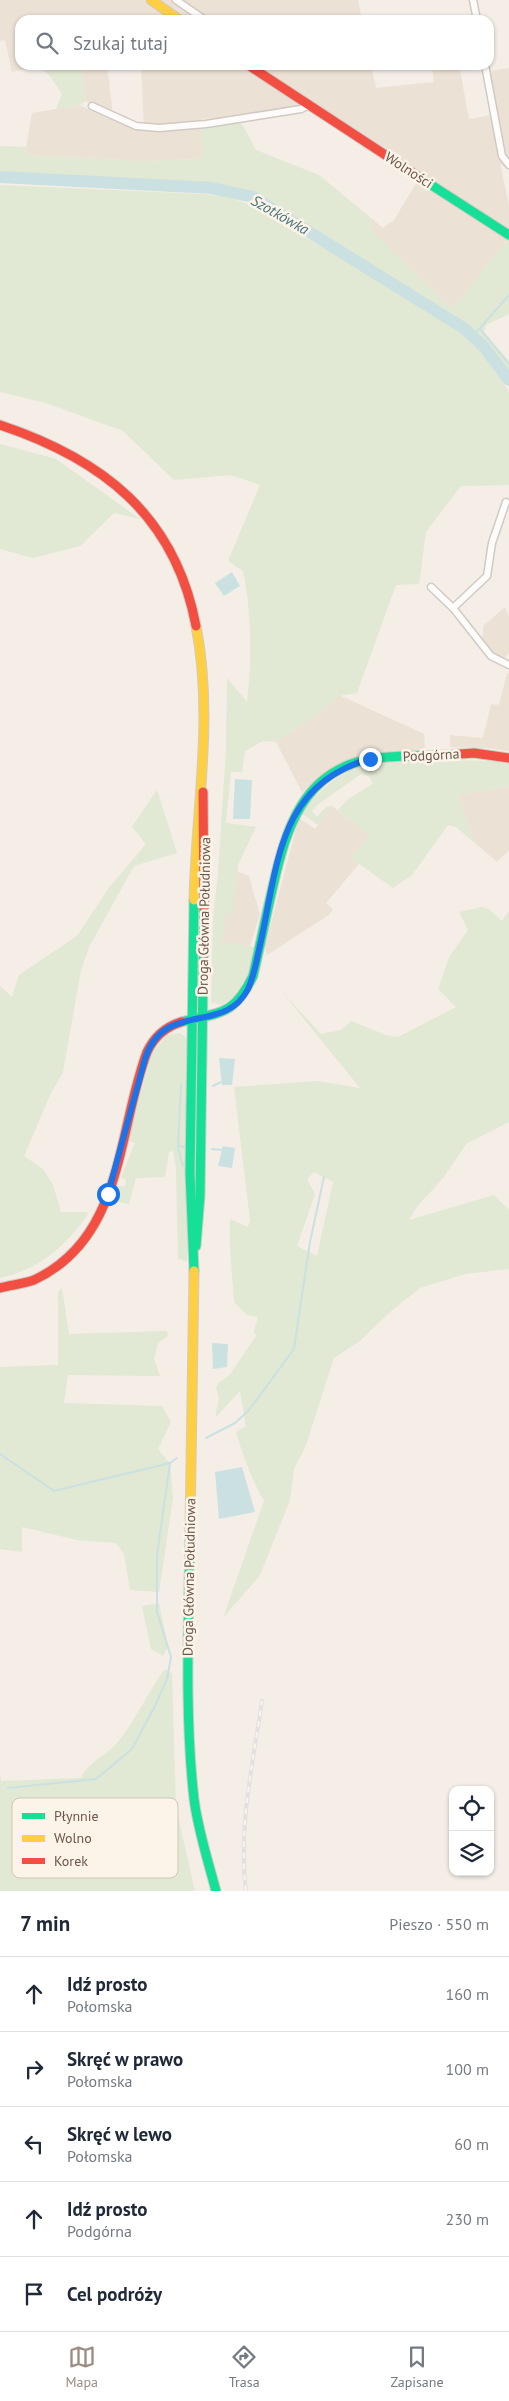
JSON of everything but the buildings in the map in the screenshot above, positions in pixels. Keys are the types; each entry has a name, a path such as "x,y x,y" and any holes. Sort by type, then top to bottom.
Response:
{"main road":[{"path":"151,0 173,15"},
{"name":"Wolności","path":"256,70 509,236"},
{"name":"Droga Główna Południowa","path":"0,425 57,445 101,472 134,501 168,548 185,584 197,626 202,680 201,782 205,841 200,1196 194,1260"},
{"name":"Podgórna","path":"0,1288 33,1280 52,1269 68,1257 88,1236 103,1211 145,1059 152,1042 167,1027 229,1010 241,1000 251,983 283,839 304,799 330,776 356,763 384,757 474,753 509,758"},
{"name":"Droga Główna Południowa","path":"201,782 196,839 190,1190 194,1260 188,1721 194,1800 201,1837 216,1891"}],"street":[{"path":"176,0 198,15"},
{"path":"473,0 476,15"},
{"path":"486,70 502,156 509,165"},
{"path":"92,106 136,126 159,128 301,109 310,105"},
{"path":"454,608 487,576 492,544 506,502"},
{"path":"430,587 454,608 491,656 509,665"}],"shaded area":[{"path":"0,0 144,0 166,15 15,15 15,70 21,70 12,72 5,40 0,41"},
{"path":"160,0 358,0 361,15 182,15"},
{"path":"509,68 509,169 500,164 509,205 509,229 265,70 372,70 376,88 434,82 432,70 460,70 469,119 497,114 490,71"},
{"path":"81,70 108,70 113,115 86,101"},
{"path":"141,70 248,70 300,105 254,116 201,119 202,159 141,161 25,155 32,113 79,105 120,123 144,128"},
{"path":"418,180 507,239 462,298 451,308 370,228 371,218 383,228 394,220"},
{"path":"232,572 240,586 224,596 215,583"},
{"path":"505,607 509,617 509,653 504,659 493,654 480,639 483,637 483,626"},
{"path":"507,673 509,673 509,751 488,748 450,747 450,735 483,738 491,704 499,705"},
{"path":"339,695 424,734 425,749 366,754 343,762 302,792 276,742 311,719"},
{"path":"235,779 252,780 250,819 233,819"},
{"path":"509,786 509,850 497,862 475,843 457,795"},
{"path":"332,806 370,835 352,858 359,864 326,903 333,909 329,915 267,955 265,946 299,818 315,829"},
{"path":"236,871 249,876 260,914 250,946 221,943 225,911"},
{"path":"219,1058 235,1059 232,1085 222,1085"},
{"path":"223,1146 235,1148 232,1168 218,1166"},
{"path":"212,1343 228,1344 227,1367 213,1369"},
{"path":"242,1467 255,1512 219,1519 215,1472"}],"green space":[{"path":"42,70 81,70 86,101 79,105 56,109 62,94 50,76"},
{"path":"241,122 256,150 319,175 371,218 370,228 451,308 462,298 507,239 509,241 509,314 486,325 484,332 509,361 509,378 481,340 449,315 257,194 213,185 0,173 0,146 26,147 25,155 141,161 202,159 201,127"},
{"path":"0,185 222,195 257,207 293,231 447,320 470,338 489,359 509,392 509,485 461,486 426,532 419,584 396,585 357,693 339,696 311,719 276,742 263,741 245,751 242,772 231,772 226,823 256,827 238,865 233,913 226,914 222,942 255,947 248,973 236,996 221,1005 211,1002 213,918 218,874 226,749 227,678 247,702 250,669 250,620 243,571 228,561 260,485 231,475 174,480 123,431 46,403 0,392"},
{"path":"0,444 56,459 140,519 114,513 80,546 33,558 0,549"},
{"path":"410,760 496,761 509,764 509,786 457,795 475,843 456,827 448,825 412,875 393,888 351,858 370,835 338,810 348,799 373,784 369,776 361,774 317,805 312,811 317,817 326,807 332,806 318,825 301,813 335,779 361,766"},
{"path":"157,790 177,853 134,866 90,945 81,970 63,1072 51,1093 24,1156 43,1169 53,1185 61,1212 88,1212 87,1216 69,1238 49,1256 27,1269 0,1278 0,986 12,997 19,975 77,936 108,889 146,844 132,827"},
{"path":"482,907 489,909 502,921 509,911 509,1122 466,1144 443,1178 416,1208 409,1220 494,1195 509,1210 509,1269 465,1274 420,1288 390,1312 361,1340 334,1358 306,1445 294,1469 290,1500 260,1575 223,1618 264,1501 248,1468 236,1432 246,1426 240,1391 215,1418 219,1398 216,1388 219,1382 229,1376 256,1336 254,1331 258,1317 247,1315 234,1302 230,1219 248,1227 250,1220 234,1087 317,1081 360,1088 282,992 321,1034 341,1030 351,1021 386,1035 398,1037 456,1007 438,989 449,957 468,930 459,912","holes":["314,1172 333,1182 317,1256 297,1246 315,1194 307,1179"]},
{"path":"180,1033 188,1039 189,1049 187,1261 178,1259 176,1169 173,1151 169,1152 165,1177 136,1178 129,1204 113,1201 118,1186 125,1186 126,1180 121,1177 135,1143 128,1140 152,1053 167,1035"},
{"path":"62,1288 69,1334 167,1331 168,1336 158,1343 154,1359 160,1376 68,1375 64,1403 162,1406 171,1422 158,1449 170,1464 173,1498 159,1592 130,1590 124,1554 116,1543 77,1540 22,1527 22,1552 0,1549 0,1367 58,1365 58,1292"},
{"path":"159,1603 168,1647 163,1656 151,1649 142,1606"},
{"path":"165,1669 172,1674 176,1798 12,1798 12,1878 178,1878 178,1817 195,1891 0,1891 0,1772 1,1781 81,1778 93,1763 117,1743"}],"waterway":[{"name":"Szotkówka","path":"0,177 212,188 253,197 465,329 484,347 509,380"},
{"path":"473,336 509,295"},
{"path":"480,329 509,364"},
{"path":"213,1086 221,1082"},
{"path":"181,1084 178,1148 183,1166"},
{"path":"178,1146 185,1147"},
{"path":"212,1149 222,1150"},
{"path":"206,1438 235,1423 249,1410 294,1349 310,1242 324,1177"},
{"path":"0,1454 54,1491 170,1463 177,1458"},
{"path":"8,1788 96,1779 132,1749 155,1706 167,1679 171,1657 157,1612 157,1555 170,1463"}],"railway":[{"path":"246,1891 244,1867 245,1820 262,1701"}],"traffic: fast":[{"path":"422,179 509,235"},
{"path":"181,1022 216,1014 224,1010 239,999 246,989 253,976 284,844 301,806 313,789 328,776 347,766 370,759 447,755"},
{"path":"194,900 190,1173 194,1271"},
{"path":"196,1246 200,1196 204,909"},
{"path":"190,1530 188,1665 191,1766 198,1822 216,1891"}],"traffic: slow":[{"path":"151,0 173,15"},
{"path":"194,900 204,729 204,694 196,626"},
{"path":"190,1530 194,1271"}],"traffic: jam":[{"path":"256,70 422,179"},
{"path":"0,425 37,439 71,455 101,474 128,497 152,523 171,553 186,587 196,626"},
{"path":"447,755 474,753 509,758"},
{"path":"203,792 204,909"},
{"path":"0,1288 34,1280 63,1261 85,1238 101,1210 113,1180 137,1083 147,1052 161,1033 181,1022"}],"route":[{"path":"108,1194 145,1059 152,1042 167,1027 229,1010 245,995 253,976 283,839 295,813 304,799 330,776 356,763 370,759"}]}
